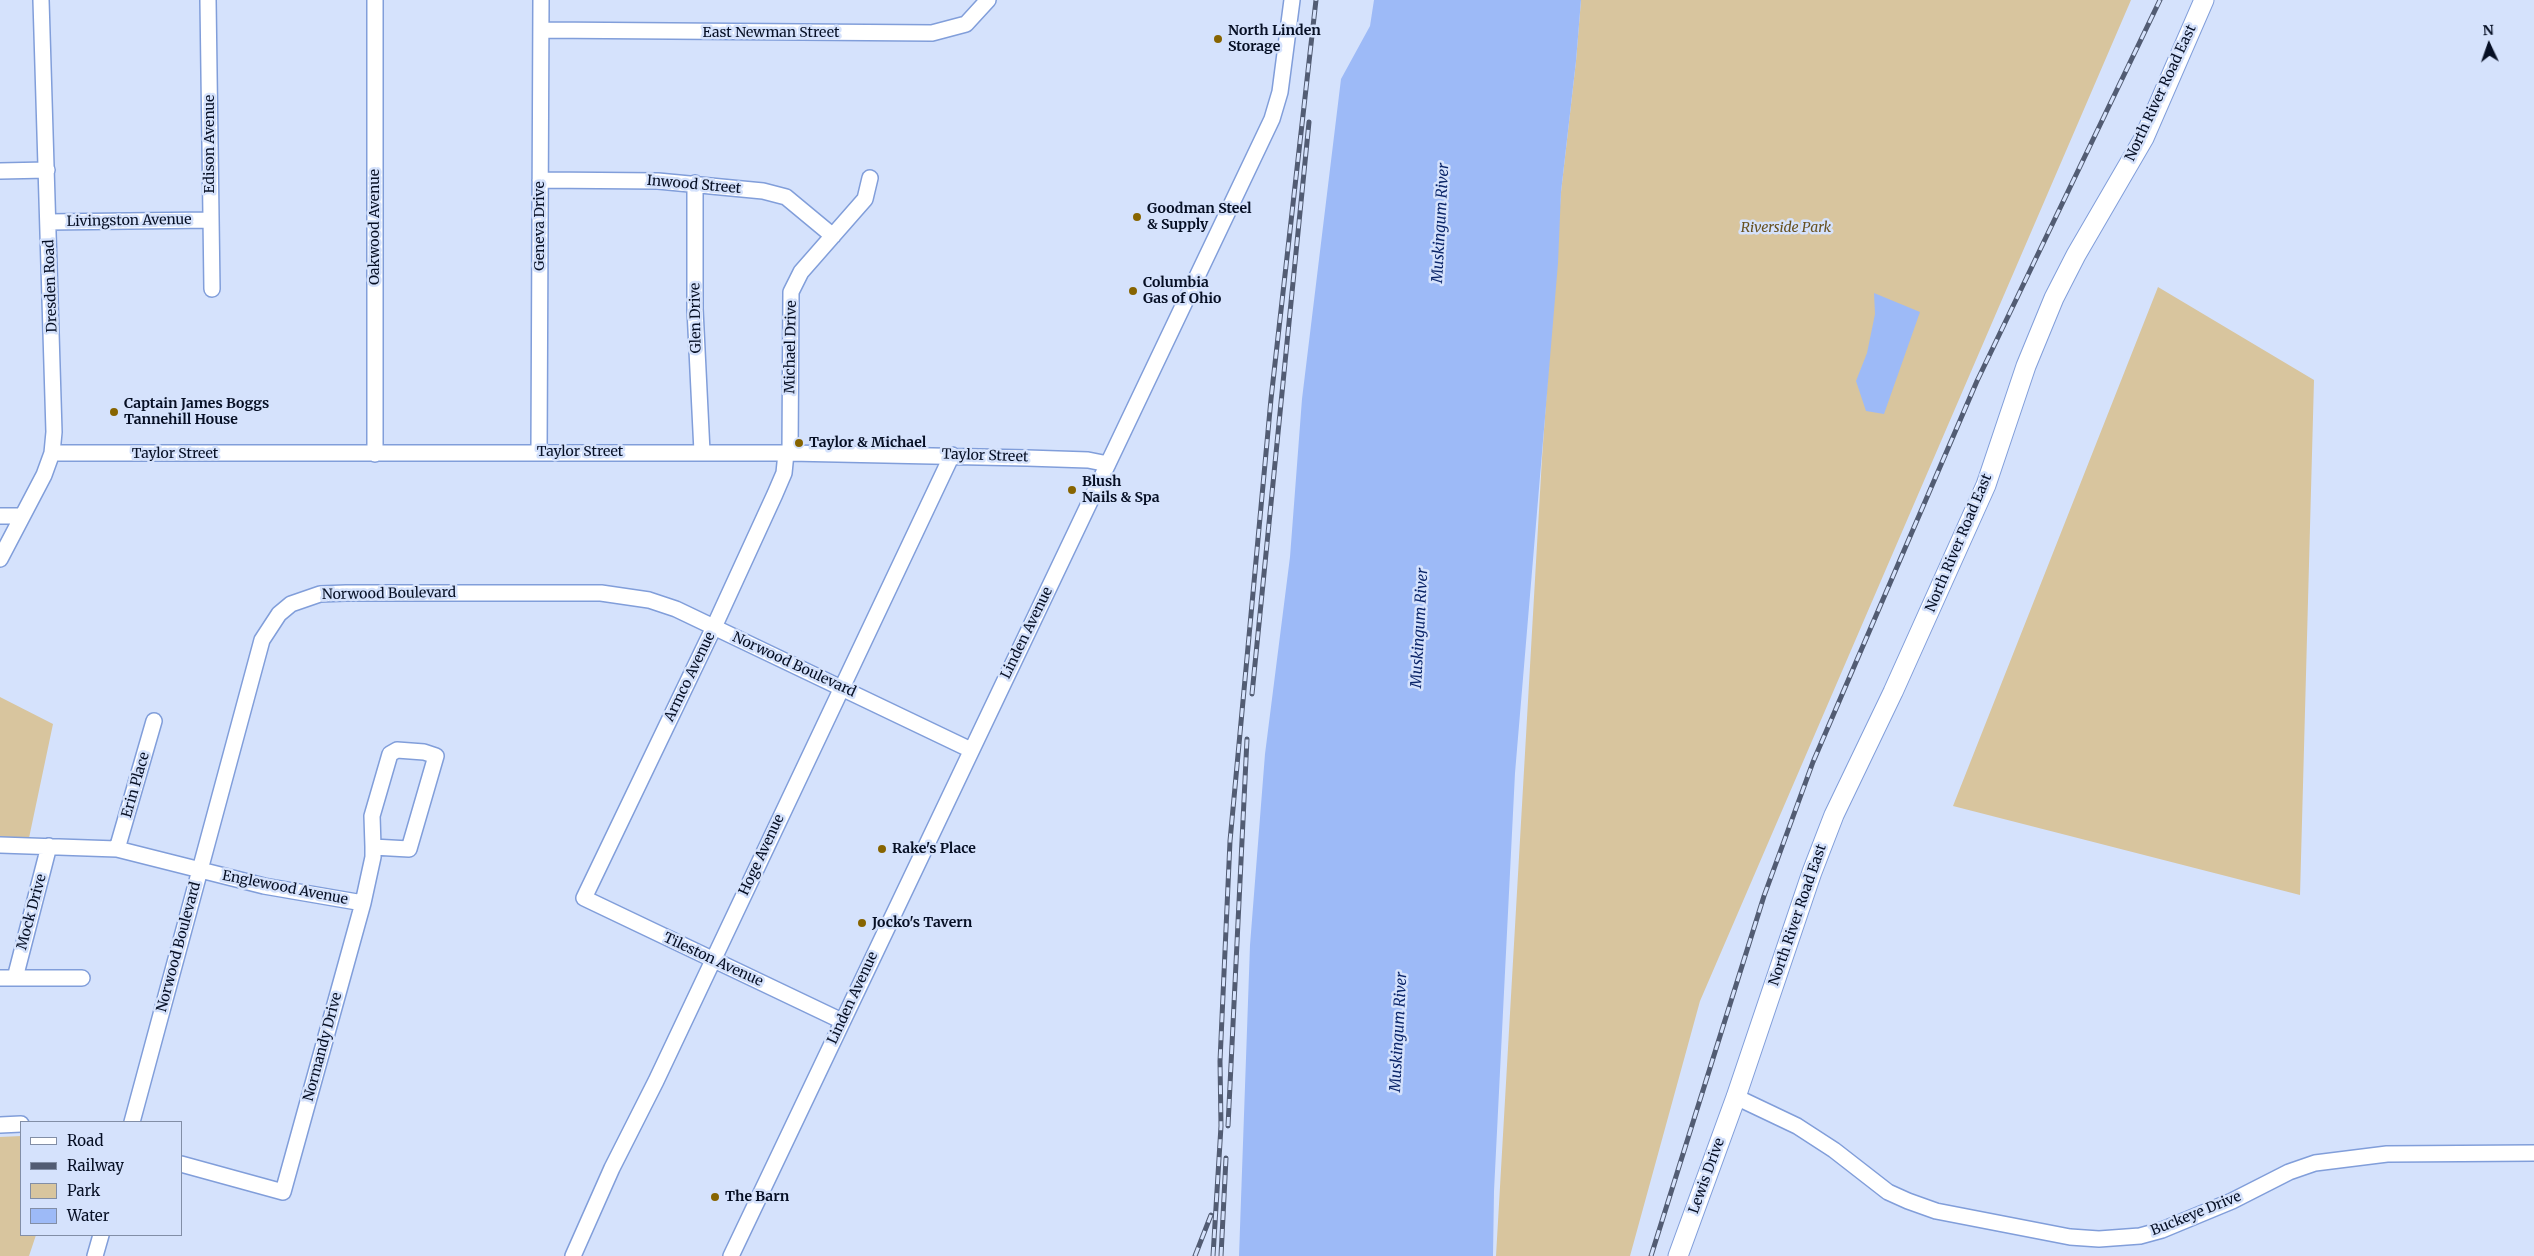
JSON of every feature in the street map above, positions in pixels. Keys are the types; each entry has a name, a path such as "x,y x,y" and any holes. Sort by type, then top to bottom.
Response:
{"main road":[{"name":"North River Road East","path":"1736,1097 1828,829 1897,684 1986,484 2042,324 2076,255 2144,138 2204,0"},
{"name":"Lewis Drive","path":"1678,1256 1736,1097"}],"street":[{"name":"Dresden Road","path":"0,559 52,454 55,408 41,0"},
{"name":"Edison Avenue","path":"208,0 212,289"},
{"name":"Oakwood Avenue","path":"375,0 375,454"},
{"name":"Geneva Drive","path":"539,452 541,0"},
{"name":"East Newman Street","path":"541,30 932,33 966,24 988,0"},
{"name":"Linden Avenue","path":"731,1256 1272,120 1280,92 1292,0"},
{"path":"0,171 47,170"},
{"name":"Michael Drive","path":"788,453 792,292 801,272 865,199 870,178"},
{"name":"Inwood Street","path":"540,180 625,180 695,183 780,194 806,212 833,236"},
{"name":"Glen Drive","path":"695,183 695,309 702,452"},
{"name":"Livingston Avenue","path":"48,222 210,220"},
{"name":"Taylor Street","path":"52,454 702,452 952,455 1088,460 1108,464"},
{"name":"Armco Avenue","path":"584,898 714,627 784,472 788,453"},
{"name":"Hoge Avenue","path":"573,1256 612,1168 656,1081 712,959 952,455"},
{"path":"0,516 22,516"},
{"name":"Norwood Boulevard","path":"132,1121 262,640 279,614 291,604 310,596 327,593 601,593 649,600 676,609 971,750"},
{"name":"Erin Place","path":"117,849 154,720"},
{"name":"Normandy Drive","path":"182,1164 283,1192 363,903 373,857 372,816 390,754 397,750 424,752 436,756 409,849 373,847"},
{"name":"Englewood Avenue","path":"0,845 117,849 264,886 363,903"},
{"name":"Mock Drive","path":"7,978 49,846"},
{"name":"Tileston Avenue","path":"584,898 842,1021"},
{"path":"7,978 82,978"},
{"name":"Buckeye Drive","path":"1736,1097 1797,1126 1834,1150 1888,1192 1908,1201 1936,1211 2070,1237 2107,1238 2140,1236 2162,1230 2232,1201 2289,1172 2315,1163 2387,1154 2534,1153"},
{"path":"0,1125 20,1124"},
{"path":"95,1256 101,1236"}],"green space":[{"name":"Riverside Park","path":"1581,0 2131,0 1700,1001 1630,1256 1496,1256 1542,458 1561,192"},
{"path":"2158,287 2314,380 2300,895 1953,806"},
{"path":"0,697 53,724 29,838 0,838"},
{"path":"20,1136 20,1236 36,1236 29,1256 0,1256 0,1137"}],"water":[{"name":"Muskingum River","path":"1374,0 1581,0 1561,192 1558,263 1515,773 1494,1191 1493,1256 1239,1256 1250,945 1265,754 1290,557 1302,399 1341,79 1370,26"},
{"path":"1874,293 1920,312 1884,414 1866,411 1856,381 1867,353 1875,314"}],"railway":[{"path":"1213,1256 1221,1126 1220,1061 1230,841 1271,399 1316,0"},
{"path":"1651,1256 1764,896 1813,762 1977,381 2160,0"},
{"path":"1252,694 1309,122"},
{"path":"1228,1126 1247,739"},
{"path":"1221,1256 1226,1158"},
{"path":"1195,1256 1211,1215"}],"place":[{"name":"North Linden Storage","path":"1218,39"},
{"name":"Goodman Steel & Supply","path":"1137,217"},
{"name":"Columbia Gas of Ohio","path":"1133,291"},
{"name":"Captain James Boggs Tannehill House","path":"114,412"},
{"name":"Taylor & Michael","path":"799,443"},
{"name":"Blush Nails & Spa","path":"1072,490"},
{"name":"Rake's Place","path":"882,849"},
{"name":"Jocko's Tavern","path":"862,923"},
{"name":"The Barn","path":"715,1197"}]}
